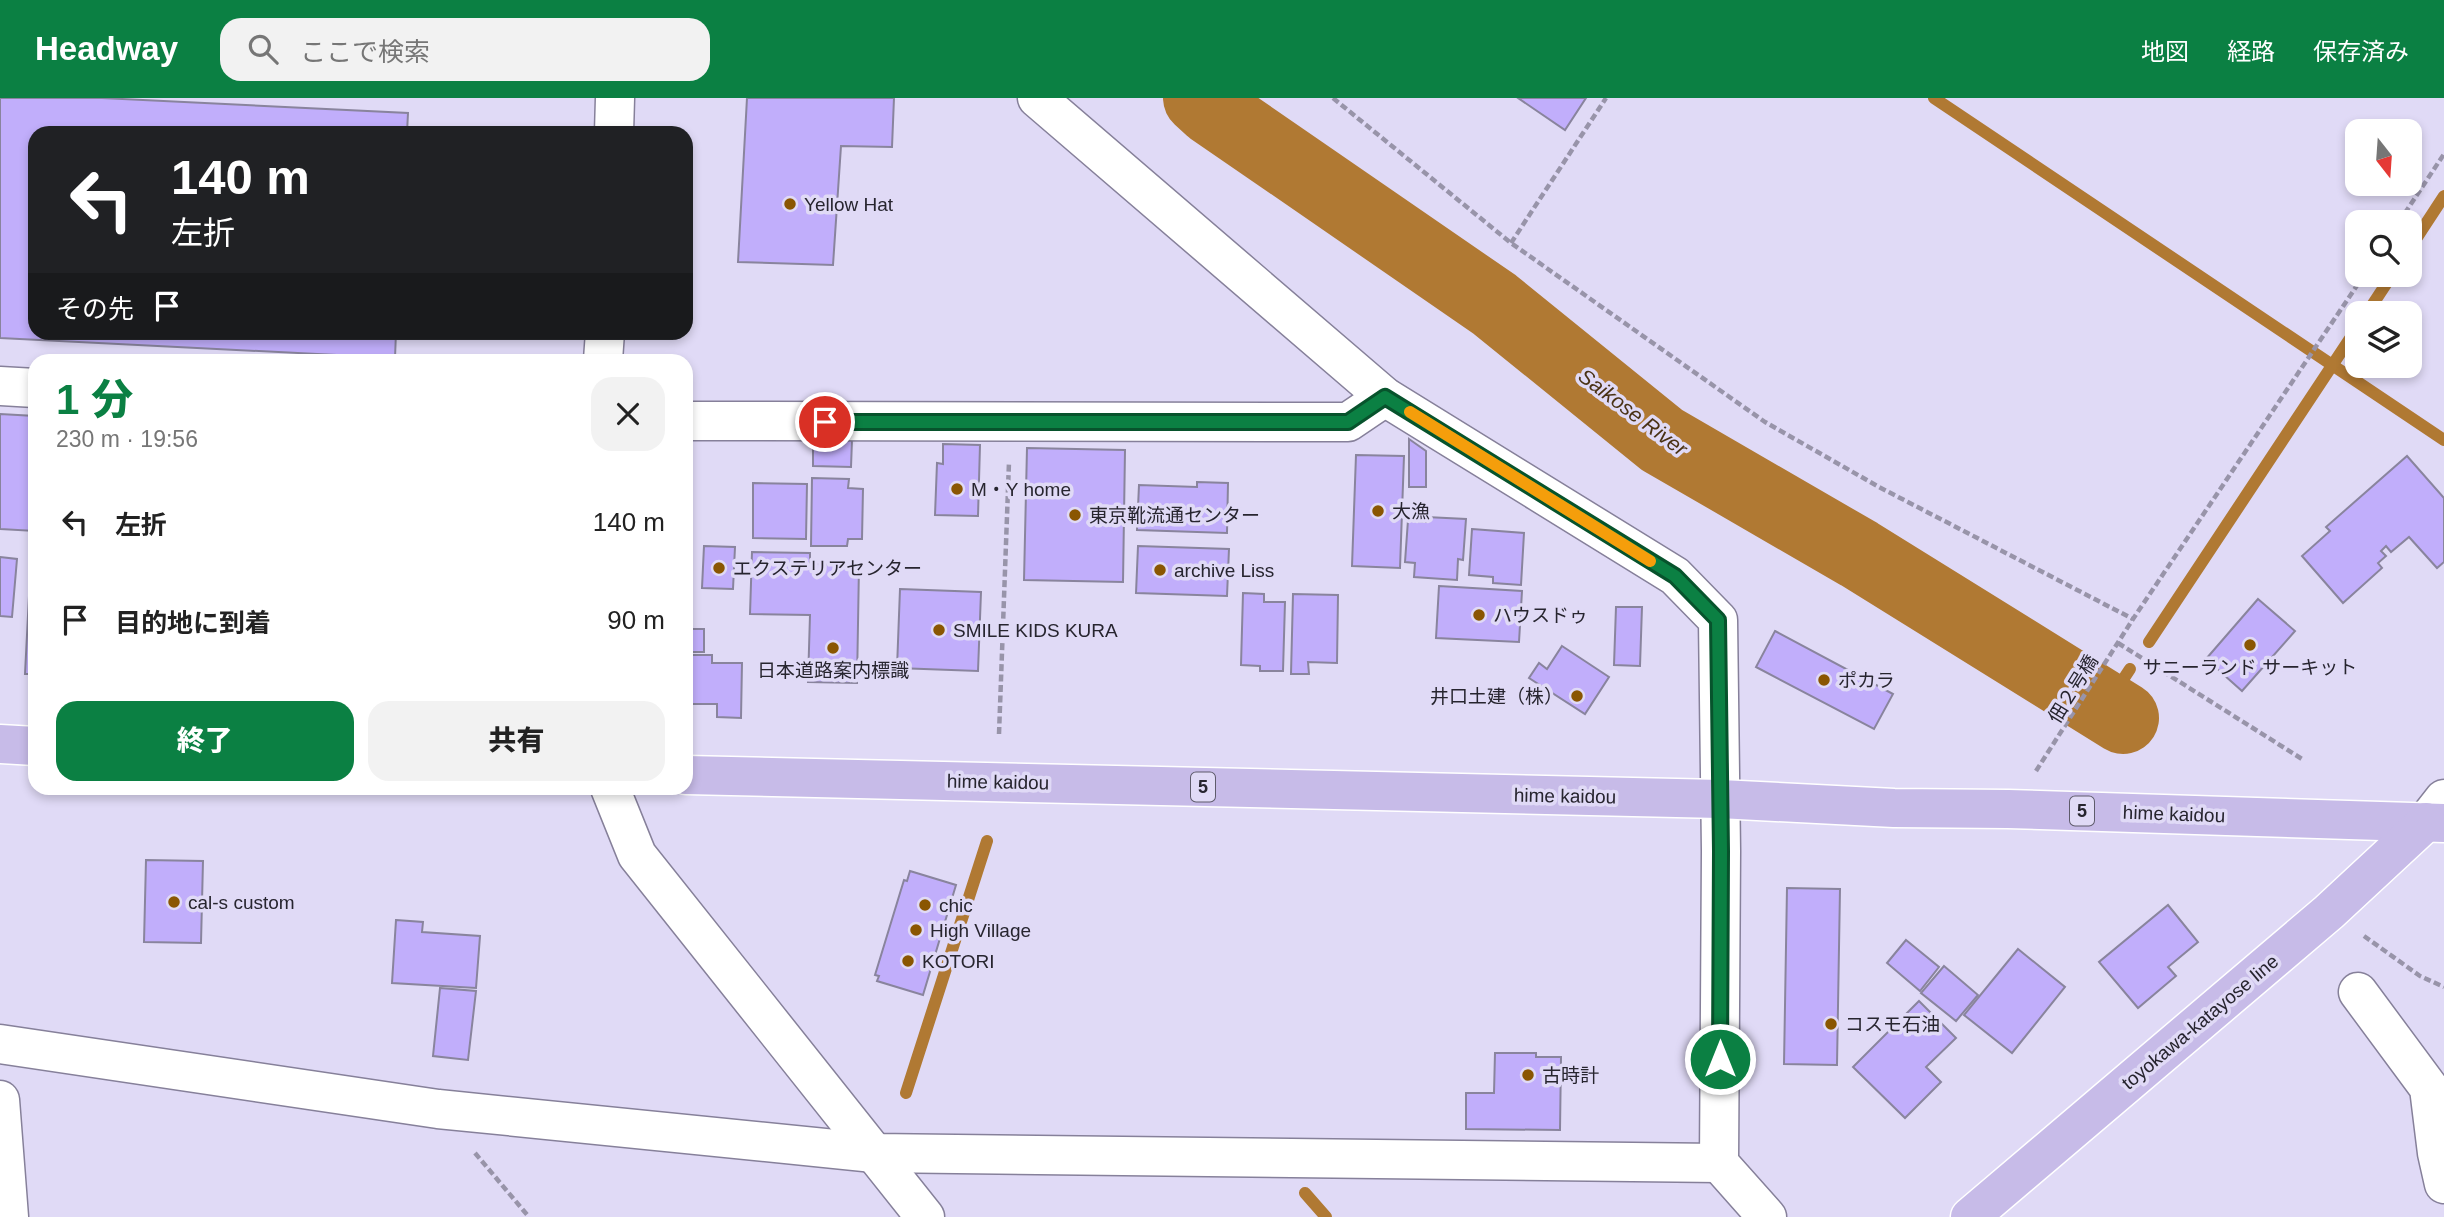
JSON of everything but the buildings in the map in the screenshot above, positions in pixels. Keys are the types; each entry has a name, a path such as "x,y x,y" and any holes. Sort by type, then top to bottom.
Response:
{"main road":[{"path":"0,744 28,746"},
{"name":"hime kaidou","path":"693,775 1720,799 1894,808 2438,814"},
{"name":"toyokawa-katayose line","path":"1970,1217 2329,912 2438,814"}],"street":[{"path":"614,126 615,98"},
{"path":"1037,98 1385,397 1675,576 1718,620 1719,1163 1767,1217"},
{"path":"0,386 28,388"},
{"path":"693,421 1348,422 1385,397"},
{"path":"613,795 637,855 925,1217"},
{"path":"2358,992 2429,1088 2437,1153 2444,1184"},
{"path":"0,1044 438,1109 874,1153 1719,1163"},
{"path":"0,1100 9,1217"}],"path":[{"path":"1333,98 1511,243 1765,422 1879,487 2133,620"},
{"path":"1511,243 1606,98"},
{"path":"2407,210 2444,155"},
{"name":"佃２号橋","path":"2057,739 2133,620 2356,287"},
{"path":"999,734 1010,423"},
{"path":"2118,643 2302,759"},
{"path":"2364,936 2420,976 2444,987"},
{"path":"438,1109 528,1217"}],"waterway":[{"name":"Saikose River","path":"1199,98 1211,109 1494,304 1662,440 1859,554 2123,718"},
{"path":"1934,98 2444,440"},
{"path":"2422,230 2444,196"},
{"path":"2375,301 2384,287"},
{"path":"2149,642 2345,346"},
{"path":"2105,707 2130,669"},
{"path":"906,1093 987,841"},
{"path":"1305,1193 1326,1217"}],"slow traffic":[{"path":"1410,412 1650,561"}],"place":[{"name":"Yellow Hat","path":"790,204"},
{"name":"M・Y home","path":"957,489"},
{"name":"大漁","path":"1378,511"},
{"name":"東京靴流通センター","path":"1075,515"},
{"name":"エクステリアセンター","path":"719,568"},
{"name":"archive Liss","path":"1160,570"},
{"name":"ハウスドゥ","path":"1479,615"},
{"name":"SMILE KIDS KURA","path":"939,630"},
{"name":"サニーランド サーキット","path":"2250,645"},
{"name":"日本道路案内標識","path":"833,648"},
{"name":"ポカラ","path":"1824,680"},
{"name":"井口土建（株）","path":"1577,696"},
{"name":"cal-s custom","path":"174,902"},
{"name":"chic","path":"925,905"},
{"name":"High Village","path":"916,930"},
{"name":"KOTORI","path":"908,961"},
{"name":"コスモ石油","path":"1831,1024"},
{"name":"古時計","path":"1528,1075"}],"route":[{"path":"825,422 1348,422 1385,397 1675,576 1718,620 1720,1059"}]}
